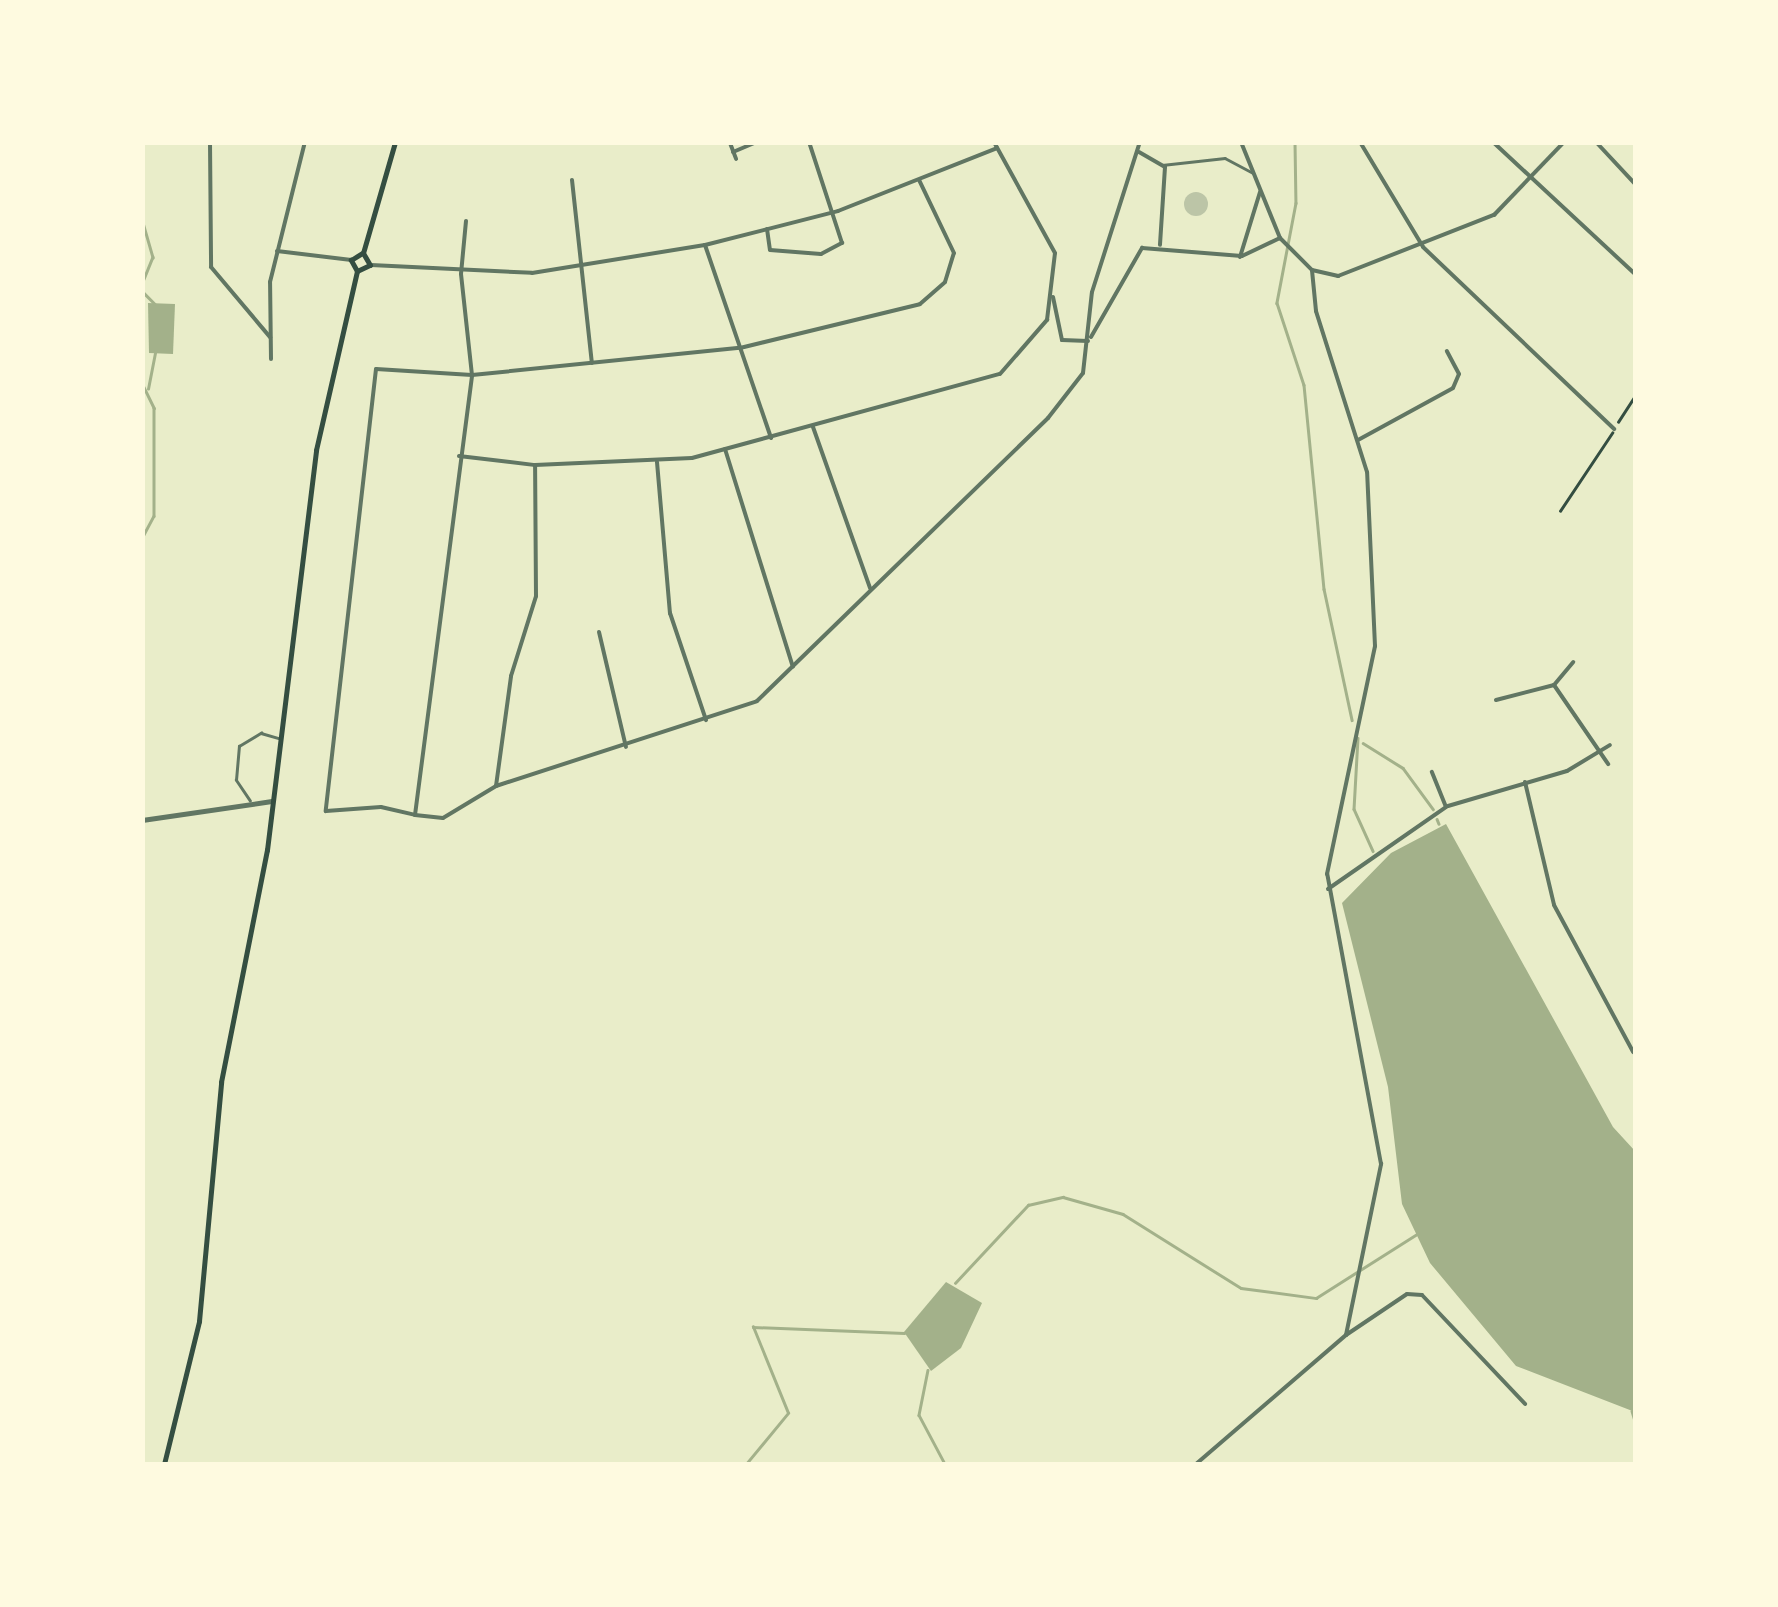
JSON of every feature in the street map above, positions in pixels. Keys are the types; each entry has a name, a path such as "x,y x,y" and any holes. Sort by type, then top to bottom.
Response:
{"main road":[{"path":"164,1464 201,1310 218,1110 272,801 316,450 357,271 351,260 363,253 395,142"},
{"path":"357,271 370,265 363,253"}],"street":[{"path":"210,142 212,267 270,337"},
{"path":"271,359 276,250 305,142"},
{"path":"734,152 756,142"},
{"path":"767,229 770,250 832,253 844,234 809,142"},
{"path":"919,180 952,239 951,268 935,294 740,348 472,375 388,364 373,375 322,804 331,813 372,806 442,818 496,786 742,712 794,667 1077,387 1088,342 1098,268 1140,142"},
{"path":"1241,142 1280,238 1312,270 1316,311 1358,440 1374,646 1327,874 1381,1164 1346,1335"},
{"path":"1360,142 1422,248 1614,429"},
{"path":"1493,142 1529,181 1636,275"},
{"path":"1312,270 1354,274 1494,215 1564,142"},
{"path":"1596,142 1636,185"},
{"path":"730,144 736,159"},
{"path":"370,265 461,274 582,266 705,245 838,210 919,180 995,145 1055,253 1053,295 1062,340 1088,342"},
{"path":"1139,152 1160,165 1168,187 1160,246"},
{"path":"572,180 592,363"},
{"path":"1240,256 1260,192"},
{"path":"415,815 457,456 472,375 461,274 466,222"},
{"path":"1088,342 1134,254 1160,246 1240,256 1280,238"},
{"path":"705,245 771,438"},
{"path":"276,250 351,260"},
{"path":"457,456 534,465 657,462 813,427 1000,374 1038,334 1053,295"},
{"path":"1358,440 1453,388 1458,374 1447,351"},
{"path":"813,427 871,590"},
{"path":"726,449 794,667"},
{"path":"657,462 670,613 706,720"},
{"path":"496,786 511,676 536,596 534,465"},
{"path":"599,632 626,746"},
{"path":"1496,700 1554,685 1573,662"},
{"path":"1554,685 1608,764"},
{"path":"1328,889 1446,806 1525,782 1600,753 1610,745"},
{"path":"1432,772 1446,806"},
{"path":"1525,782 1554,906 1632,1052"},
{"path":"142,820 250,800 272,801"},
{"path":"1196,1464 1346,1335 1406,1294 1422,1295 1525,1404"}],"lane":[{"path":"1160,165 1225,158 1256,174"},
{"path":"250,800 236,780 239,746 261,733 280,739"}],"path":[{"path":"1560,512 1636,394"}],"shaded area":[{"path":"148,303 175,304 173,354 149,353"},
{"path":"1446,824 1613,1127 1635,1151 1635,1412 1516,1366 1430,1263 1402,1204 1388,1087 1342,903 1391,853"},
{"path":"946,1282 982,1303 961,1348 931,1371 904,1332"}],"building":[{"path":"1196,192 1208,204 1196,216 1184,204"}],"waterway":[{"path":"1295,142 1296,203 1277,303 1304,385 1324,589 1352,720"},
{"path":"142,219 153,257 142,284"},
{"path":"142,291 155,304"},
{"path":"148,389 155,352"},
{"path":"142,383 154,408 154,516 142,539"},
{"path":"1358,738 1354,809 1373,851"},
{"path":"1363,743 1403,768 1433,809"},
{"path":"1437,819 1439,824"},
{"path":"955,1283 1028,1205 1063,1197 1123,1214 1241,1288 1316,1298 1417,1234"},
{"path":"746,1464 788,1413 753,1327 904,1333"},
{"path":"928,1370 919,1415 945,1464"},
{"path":"1632,1411 1636,1424"}]}
